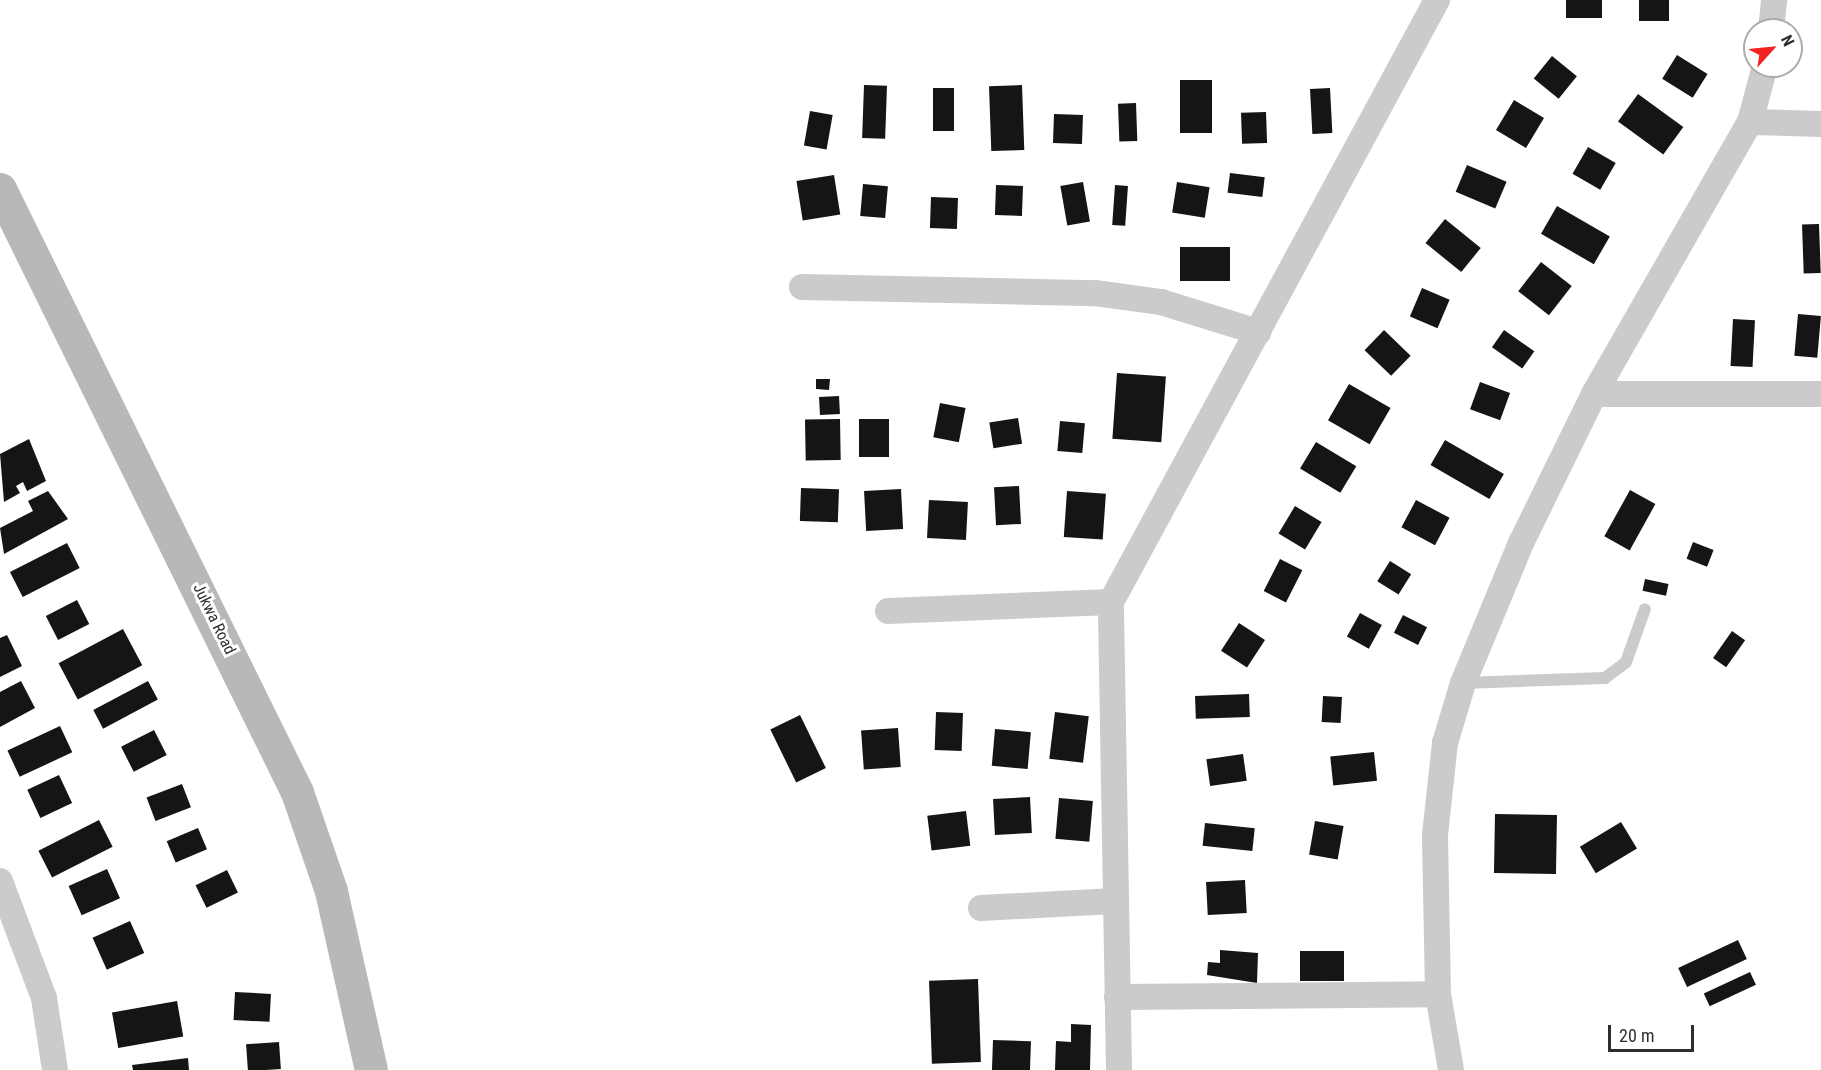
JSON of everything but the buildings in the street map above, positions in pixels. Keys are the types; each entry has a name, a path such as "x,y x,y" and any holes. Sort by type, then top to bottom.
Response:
{"street":[{"path":"1119,1070 1112,602 1437,0"},
{"path":"1772,18 1774,0"},
{"path":"1451,1070 1438,994 1435,835 1445,743 1463,683 1521,543 1594,394 1750,122 1762,78"},
{"path":"1750,122 1821,124"},
{"name":"Jukwa Road","path":"0,189 297,792 331,891 371,1070"},
{"path":"802,287 1095,292 1161,302 1258,332"},
{"path":"1594,394 1821,394"},
{"path":"888,611 1112,602"},
{"path":"0,881 44,998 56,1070"},
{"path":"981,908 1115,901"},
{"path":"1117,997 1438,994"}],"lane":[{"path":"1463,683 1605,678 1626,662 1645,609"}]}
